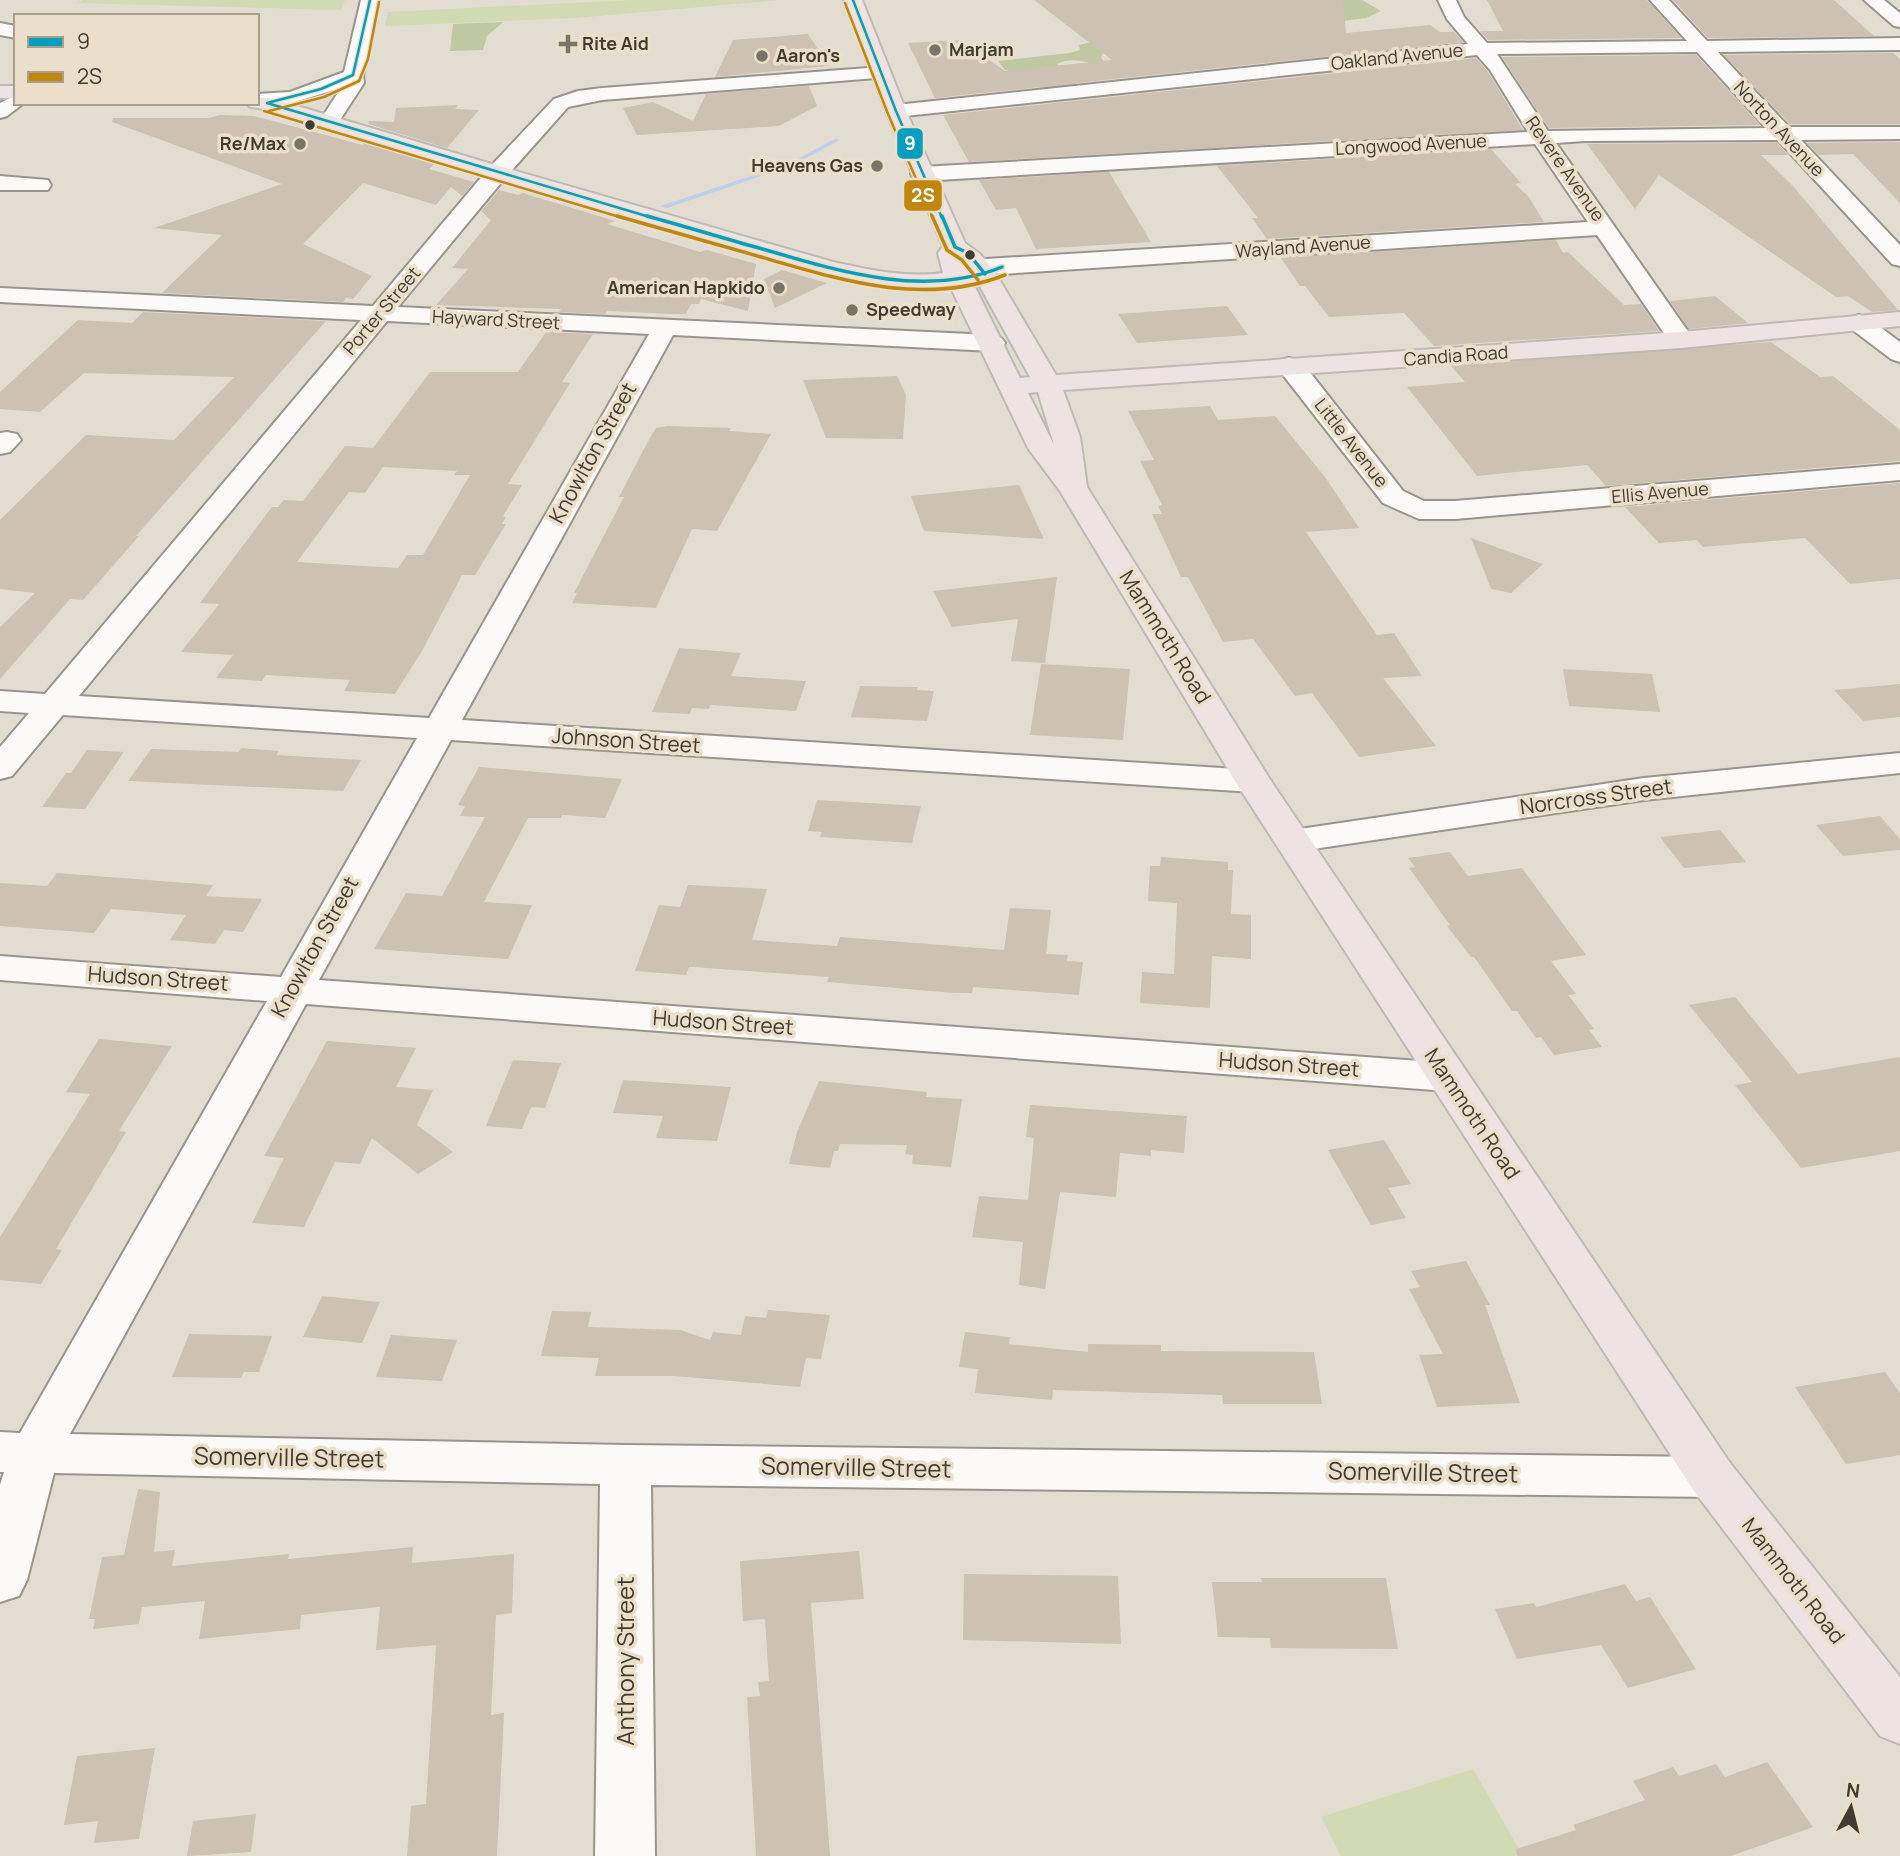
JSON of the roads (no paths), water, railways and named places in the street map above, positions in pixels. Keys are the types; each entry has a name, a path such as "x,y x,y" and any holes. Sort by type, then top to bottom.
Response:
{"main road":[{"name":"Mammoth Road","path":"853,0 922,174 971,266 1049,383 1070,446 1073,488"},
{"path":"260,102 797,260 896,281 920,283 971,266"},
{"name":"Mammoth Road","path":"971,266 992,343 1042,448 1073,488 1253,781 1712,1477 1900,1720"},
{"name":"Candia Road","path":"1012,386 1681,340 1900,319"}],"street":[{"path":"329,122 354,83 353,75 370,0"},
{"name":"Revere Avenue","path":"1447,0 1456,19 1484,49 1541,137 1681,340"},
{"name":"Norton Avenue","path":"1659,0 1900,259"},
{"path":"1873,0 1900,22"},
{"name":"Oakland Avenue","path":"896,111 1484,49 1900,44"},
{"name":"Porter Street","path":"0,769 379,314 561,103 578,97 881,73"},
{"path":"260,102 321,89 353,75"},
{"name":"Longwood Avenue","path":"922,174 1541,137 1900,133"},
{"path":"0,183 40,185"},
{"name":"Wayland Avenue","path":"971,266 1605,228"},
{"name":"Hayward Street","path":"0,295 992,343"},
{"path":"1859,323 1900,354"},
{"name":"Knowlton Street","path":"0,1580 17,1452 292,988 664,329"},
{"name":"Little Avenue","path":"1289,366 1393,498 1419,510"},
{"name":"Ellis Avenue","path":"1419,510 1455,510 1900,472"},
{"name":"Johnson Street","path":"0,701 1253,781"},
{"name":"Norcross Street","path":"1293,841 1644,789 1900,763"},
{"name":"Hudson Street","path":"0,968 1447,1077"},
{"name":"Somerville Street","path":"17,1452 626,1465 1712,1477"},
{"name":"Anthony Street","path":"625,1856 626,1465"}],"waterway":[{"path":"664,206 792,164 836,140"}],"place":[{"name":"Rite Aid","path":"568,44"},
{"name":"Marjam","path":"935,50"},
{"name":"Aaron's","path":"762,56"},
{"name":"Re/Max","path":"300,144"},
{"name":"Heavens Gas","path":"877,166"},
{"name":"American Hapkido","path":"779,288"},
{"name":"Speedway","path":"852,310"}]}
